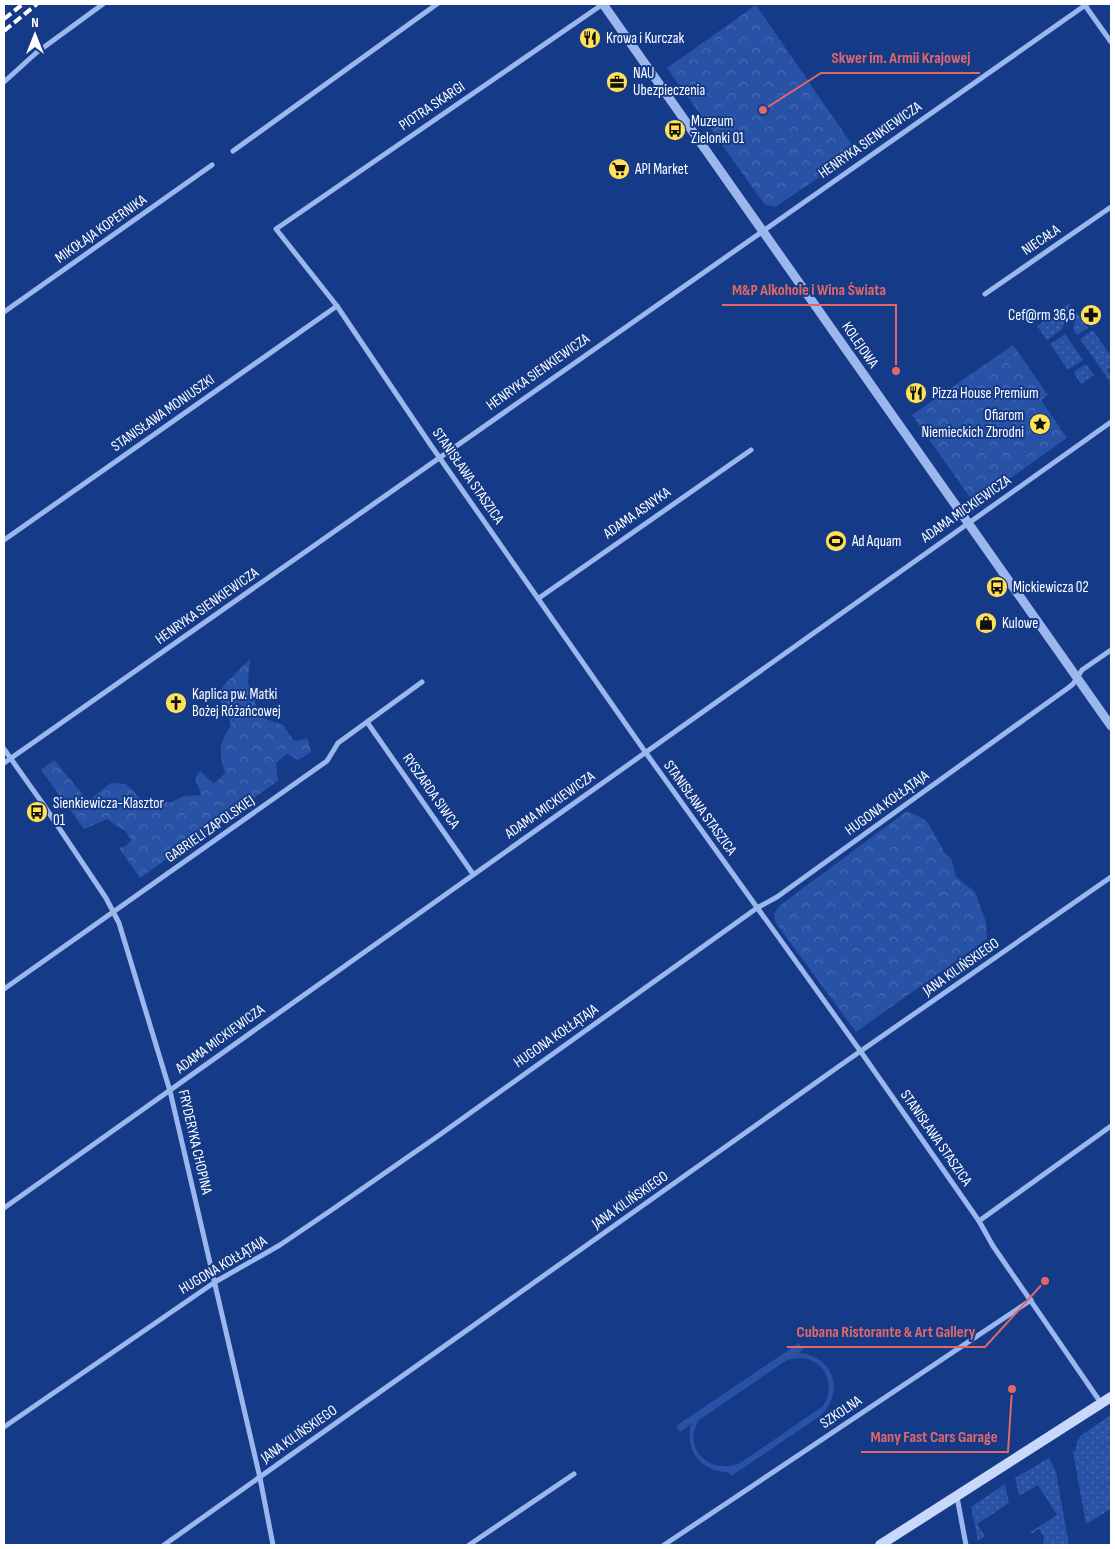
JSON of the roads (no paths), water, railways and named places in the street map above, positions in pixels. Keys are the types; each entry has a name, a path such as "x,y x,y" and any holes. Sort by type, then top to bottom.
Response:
{"main road":[{"path":"880,1545 1111,1397"}],"street":[{"path":"4,82 36,53 103,4"},
{"path":"233,151 437,4"},
{"name":"PIOTRA SKARGI","path":"276,229 603,4"},
{"name":"KOLEJOWA","path":"603,4 1111,726"},
{"path":"1085,4 1111,42"},
{"name":"HENRYKA SIENKIEWICZA","path":"4,763 1085,4"},
{"name":"MIKOŁAJA KOPERNIKA","path":"4,312 212,165"},
{"name":"NIECAŁA","path":"985,294 1111,207"},
{"name":"STANISŁAWA STASZICA","path":"276,229 337,306 646,753 861,1052 979,1221 993,1246 1101,1403"},
{"name":"STANISŁAWA MONIUSZKI","path":"4,540 337,306"},
{"name":"ADAMA MICKIEWICZA","path":"4,1208 1111,422"},
{"name":"ADAMA ASNYKA","path":"539,598 750,450"},
{"name":"HUGONA KOŁŁĄTAJA","path":"4,1427 215,1282 280,1245 438,1136 757,908 777,897 1073,684 1082,670 1111,650"},
{"name":"GABRIELI ZAPOLSKIEJ","path":"4,989 327,761 338,743 422,682"},
{"name":"RYSZARDA SIWCA","path":"367,722 473,874"},
{"name":"FRYDERYKA CHOPINA","path":"4,749 106,898 119,923 170,1090 260,1478 273,1545"},
{"name":"JANA KILIŃSKIEGO","path":"164,1545 1111,877"},
{"path":"979,1221 1111,1126"},
{"name":"SZKOLNA","path":"664,1545 1031,1300"},
{"path":"468,1545 574,1474"},
{"path":"957,1496 966,1545"}],"railway":[{"path":"4,19 23,4"},
{"path":"4,31 37,4"}],"place":[{"name":"Krowa i Kurczak","path":"590,38"},
{"name":"NAU Ubezpieczenia","path":"617,82"},
{"name":"Skwer im. Armii Krajowej","path":"763,110"},
{"name":"Muzeum Zielonki 01","path":"675,130"},
{"name":"API Market","path":"619,169"},
{"name":"Cef@rm 36,6","path":"1091,315"},
{"name":"M&P Alkohole i Wina Świata","path":"896,371"},
{"name":"Pizza House Premium","path":"916,393"},
{"name":"Ofiarom Niemieckich Zbrodni","path":"1040,424"},
{"name":"Ad Aquam","path":"836,541"},
{"name":"Mickiewicza 02","path":"997,587"},
{"name":"Kulowe","path":"986,623"},
{"name":"Kaplica pw. Matki Bożej Różańcowej","path":"176,703"},
{"name":"Sienkiewicza-Klasztor 01","path":"37,812"},
{"name":"Cubana Ristorante & Art Gallery","path":"1045,1281"},
{"name":"Many Fast Cars Garage","path":"1012,1389"}]}
